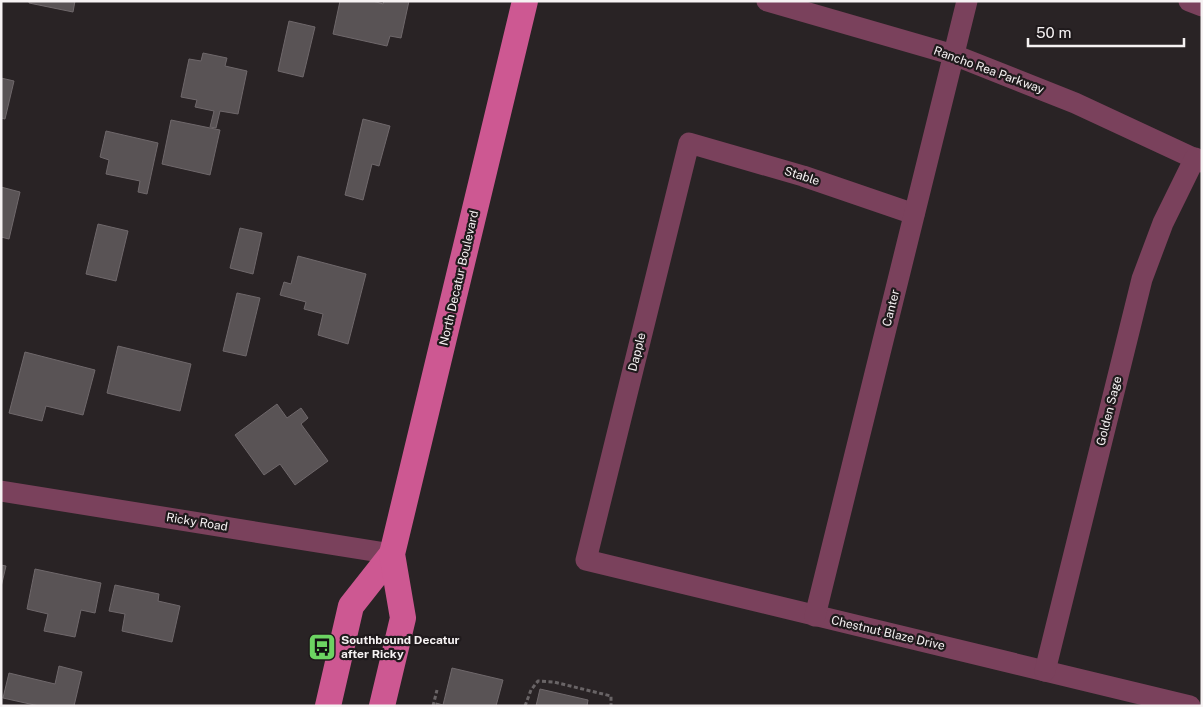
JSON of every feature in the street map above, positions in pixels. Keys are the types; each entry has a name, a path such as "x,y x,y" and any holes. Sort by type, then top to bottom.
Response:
{"main road":[{"name":"North Decatur Boulevard","path":"382,706 403,618 392,554 525,1"},
{"name":"North Decatur Boulevard","path":"328,706 351,606 392,554"}],"street":[{"name":"Rancho Rea Parkway","path":"767,1 954,55 1075,103 1198,160"},
{"name":"Canter","path":"815,616 967,1"},
{"path":"1189,1 1202,6"},
{"name":"Stable","path":"689,143 803,176 914,214"},
{"name":"Dapple","path":"586,560 689,143"},
{"name":"Golden Sage","path":"1045,671 1142,279 1163,223 1198,160"},
{"name":"Ricky Road","path":"1,491 392,554"},
{"name":"Chestnut Blaze Drive","path":"586,560 1190,706"}],"path":[{"path":"525,706 538,681 554,682 611,696 611,706"},
{"path":"433,706 437,690"}],"building":[{"path":"29,1 75,1 73,12 29,3"},
{"path":"340,1 373,1 383,4 384,1 409,1 401,38 390,36 387,46 333,34"},
{"path":"289,21 315,27 303,77 278,71"},
{"path":"203,53 227,58 225,66 247,71 238,114 220,111 216,128 210,127 214,111 195,107 197,100 181,97 189,59 201,61"},
{"path":"1,78 14,81 5,119 1,118"},
{"path":"363,119 390,126 379,166 372,164 363,200 345,195"},
{"path":"171,120 220,130 210,175 162,164"},
{"path":"106,131 158,143 147,194 138,192 140,181 106,174 109,160 100,157"},
{"path":"1,187 20,192 9,239 1,237"},
{"path":"98,224 128,231 116,281 86,274"},
{"path":"240,228 262,233 253,274 230,268"},
{"path":"298,256 366,274 348,344 318,335 323,314 304,309 306,302 280,295 284,282 291,284"},
{"path":"237,293 260,298 246,356 223,351"},
{"path":"118,346 191,364 180,411 107,393"},
{"path":"25,352 95,370 83,415 46,406 42,421 9,413"},
{"path":"277,404 287,418 301,408 308,418 301,424 328,461 295,485 280,464 264,475 235,435"},
{"path":"1,565 6,566 1,587"},
{"path":"35,569 101,583 95,613 81,610 75,637 44,631 48,614 27,609"},
{"path":"115,585 159,594 158,601 180,606 172,642 122,631 125,614 109,611"},
{"path":"59,666 82,672 74,706 39,706 3,698 9,673 55,684"},
{"path":"452,668 503,680 496,706 436,706 436,703 443,705"},
{"path":"540,689 588,700 587,706 536,706"}],"place":[{"name":"Southbound Decatur after Ricky","path":"322,647"}]}
